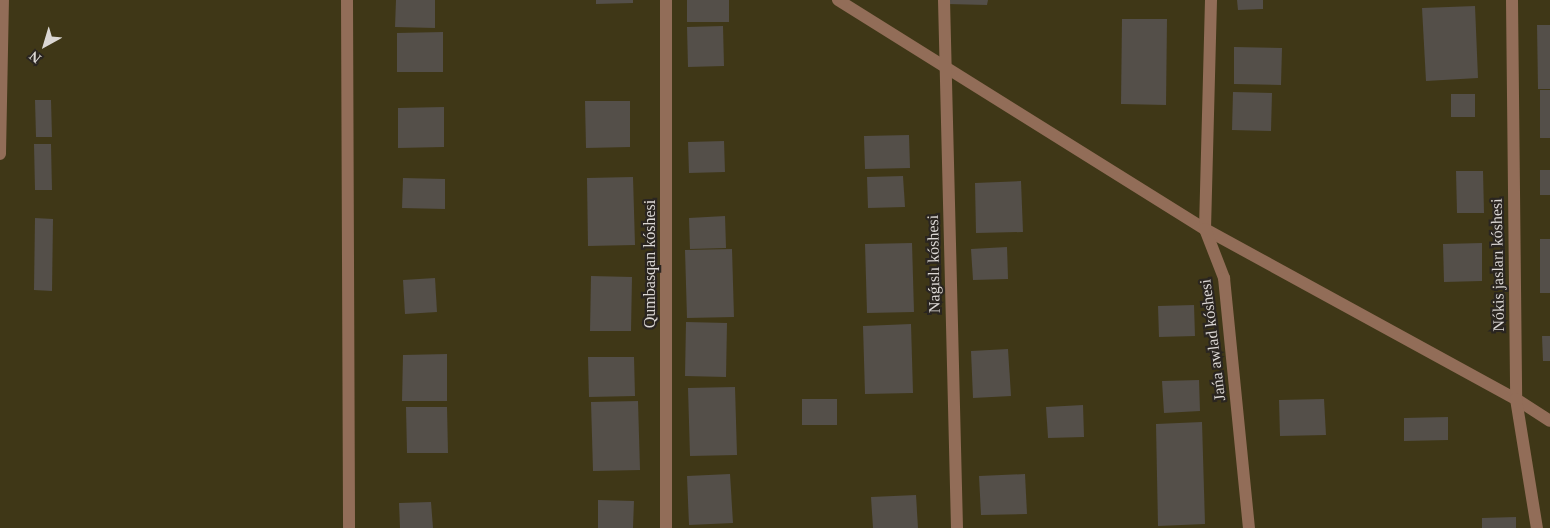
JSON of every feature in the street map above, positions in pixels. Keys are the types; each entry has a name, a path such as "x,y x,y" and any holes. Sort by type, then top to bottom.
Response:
{"street":[{"path":"0,154 3,0"},
{"path":"347,0 349,528"},
{"name":"Qumbasqan kóshesi","path":"666,0 666,528"},
{"path":"838,0 1205,229 1516,399 1550,421"},
{"name":"Naǵıslı kóshesi","path":"944,0 957,528"},
{"name":"Jańa awlad kóshesi","path":"1211,0 1205,229 1224,278 1249,528"},
{"name":"Nókis jasları kóshesi","path":"1512,0 1516,399 1538,528"}],"sand":[{"path":"0,0 1550,0 1550,528 0,528"}],"building":[{"path":"396,0 435,0 435,28 395,27"},
{"path":"596,0 633,0 633,3 596,4"},
{"path":"687,0 729,0 729,22 687,22"},
{"path":"947,0 988,0 987,5 947,4"},
{"path":"1237,0 1263,0 1263,9 1238,10"},
{"path":"1475,6 1478,78 1426,81 1422,8"},
{"path":"1122,19 1167,19 1166,105 1121,104"},
{"path":"1537,25 1550,25 1550,89 1538,89"},
{"path":"723,26 724,66 688,67 687,27"},
{"path":"443,32 443,72 397,72 397,33"},
{"path":"1234,47 1282,48 1281,85 1234,84"},
{"path":"1540,90 1550,90 1550,138 1540,138"},
{"path":"1233,92 1272,93 1271,131 1232,130"},
{"path":"1451,94 1475,94 1475,117 1451,117"},
{"path":"35,100 51,100 52,137 36,137"},
{"path":"585,101 630,101 630,147 586,148"},
{"path":"444,107 444,147 398,148 398,108"},
{"path":"909,135 910,168 865,169 864,136"},
{"path":"724,141 725,172 689,173 688,142"},
{"path":"34,144 51,144 52,190 35,190"},
{"path":"1540,170 1550,170 1550,195 1540,195"},
{"path":"1456,171 1483,171 1484,213 1457,213"},
{"path":"903,176 905,207 868,208 867,177"},
{"path":"633,177 635,245 588,246 587,178"},
{"path":"403,178 445,179 445,209 402,208"},
{"path":"1021,181 1023,232 976,233 975,183"},
{"path":"725,216 726,248 690,249 689,218"},
{"path":"35,218 53,219 52,291 34,290"},
{"path":"1540,239 1550,239 1550,293 1540,293"},
{"path":"912,243 914,312 867,313 865,244"},
{"path":"1482,243 1482,281 1444,282 1443,244"},
{"path":"1007,247 1008,279 973,280 971,249"},
{"path":"732,249 734,317 687,318 685,250"},
{"path":"591,276 632,277 631,331 590,331"},
{"path":"435,278 437,312 405,314 403,280"},
{"path":"1194,305 1195,336 1159,337 1158,306"},
{"path":"686,322 727,323 726,377 685,376"},
{"path":"911,324 913,393 865,394 863,326"},
{"path":"1542,336 1550,336 1550,361 1543,361"},
{"path":"1008,349 1011,396 973,398 971,351"},
{"path":"447,354 447,401 402,401 403,355"},
{"path":"588,357 634,357 635,396 589,397"},
{"path":"1199,380 1200,411 1164,413 1162,381"},
{"path":"735,387 737,455 690,456 688,388"},
{"path":"802,399 837,399 837,425 802,425"},
{"path":"1324,399 1326,435 1280,436 1279,400"},
{"path":"638,401 640,470 593,471 591,402"},
{"path":"1083,405 1084,437 1048,438 1046,407"},
{"path":"406,407 447,407 448,453 407,453"},
{"path":"1448,417 1448,440 1404,441 1404,418"},
{"path":"1202,422 1205,524 1158,526 1156,424"},
{"path":"730,474 733,523 689,525 687,476"},
{"path":"1025,474 1027,514 981,515 979,476"},
{"path":"916,495 918,528 873,528 871,497"},
{"path":"598,500 634,501 633,528 598,528"},
{"path":"431,502 433,528 400,528 399,503"},
{"path":"1516,517 1516,528 1482,528 1482,518"}]}
